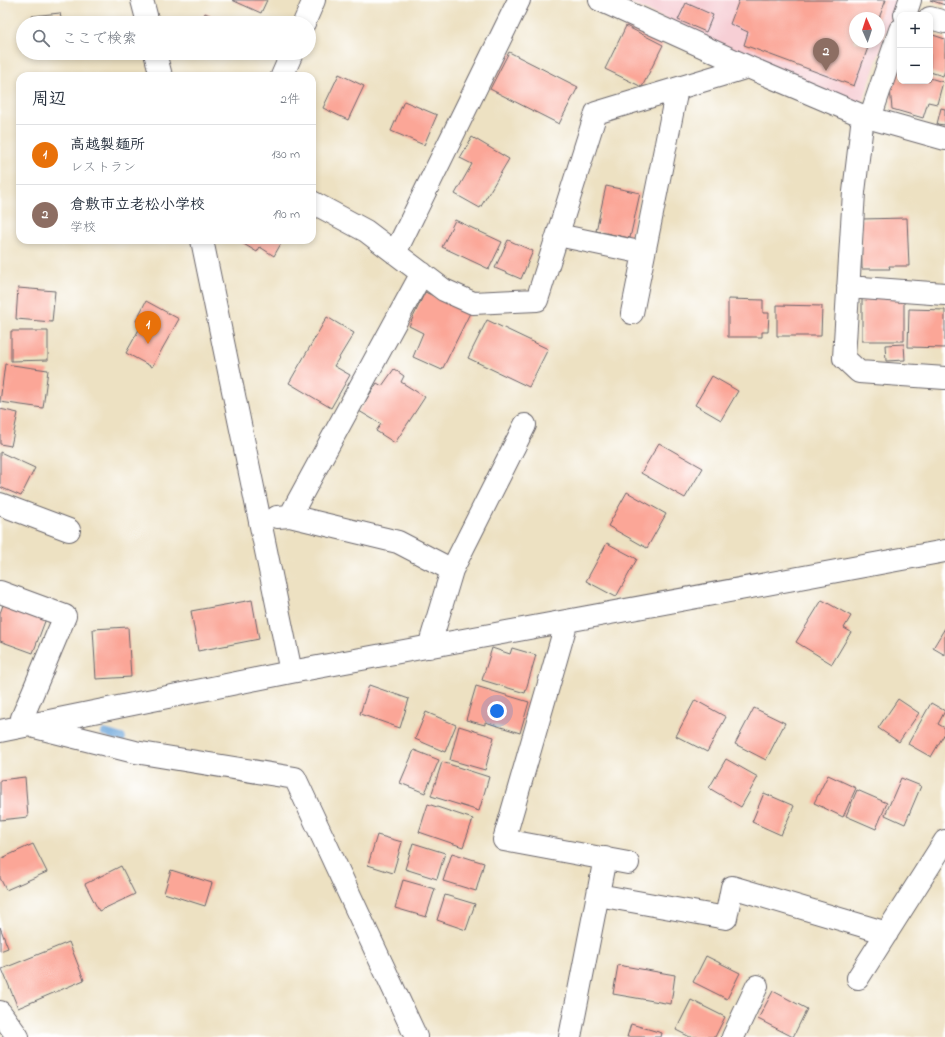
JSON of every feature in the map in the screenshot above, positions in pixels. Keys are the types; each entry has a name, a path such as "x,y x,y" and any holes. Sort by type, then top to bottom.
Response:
{"street":[{"path":"142,0 146,16"},
{"path":"307,16 314,0"},
{"path":"395,253 519,0"},
{"path":"600,0 748,67 866,117 945,139"},
{"path":"933,19 945,22"},
{"path":"897,40 866,117 854,192 844,358 859,372 945,378"},
{"path":"158,60 160,72"},
{"path":"284,72 289,60"},
{"path":"316,204 366,231 444,290 473,303 537,300 596,113 748,67"},
{"path":"632,313 677,89"},
{"path":"558,235 644,253"},
{"path":"207,245 291,672"},
{"path":"290,516 422,273"},
{"path":"848,287 945,294"},
{"path":"429,647 452,570 525,425"},
{"path":"0,504 69,530"},
{"path":"260,519 290,516 398,542 452,570"},
{"path":"0,731 25,722 57,720 291,672 945,551"},
{"path":"0,592 65,616 25,722"},
{"path":"567,621 504,840 628,863"},
{"path":"0,714 135,752 295,778 416,1037"},
{"path":"858,978 945,841"},
{"path":"570,1037 605,858"},
{"path":"598,894 726,918 732,887 887,933"},
{"path":"733,1037 757,986"},
{"path":"0,1012 18,1037"}],"shaded area":[{"path":"623,0 897,0 885,36 885,12 849,12 849,48 881,48 864,99 854,104"}],"building":[{"path":"232,0 267,0 261,13"},
{"path":"739,0 886,0 881,12 849,12 849,48 868,48 854,86 744,45 748,32 730,24"},
{"path":"930,0 945,0 945,5"},
{"path":"686,3 713,15 706,32 678,20"},
{"path":"60,13 61,16 32,16"},
{"path":"205,13 212,16 204,16"},
{"path":"626,26 663,45 642,87 605,69"},
{"path":"933,35 945,39 945,70 943,76 933,73"},
{"path":"509,52 578,87 559,124 490,89"},
{"path":"897,68 897,84 933,84 933,79 943,82 937,104 928,102 923,118 892,109 890,88"},
{"path":"339,74 364,86 348,120 323,108"},
{"path":"404,101 437,115 424,145 391,131"},
{"path":"941,108 945,109 945,125 937,124"},
{"path":"472,137 509,159 480,208 455,194 472,164 460,158"},
{"path":"606,186 640,193 630,238 596,231"},
{"path":"907,218 909,266 889,266 890,269 862,269 861,219"},
{"path":"455,220 502,242 489,269 442,247"},
{"path":"508,240 533,251 521,279 495,268"},
{"path":"244,244 281,244 274,256 260,247 257,252"},
{"path":"18,288 55,291 52,322 16,319"},
{"path":"425,292 470,313 442,370 413,357 423,333 409,326"},
{"path":"862,297 904,297 904,341 862,341"},
{"path":"728,299 763,300 763,313 769,313 768,332 762,332 762,337 728,337"},
{"path":"146,301 179,319 152,367 126,353 142,324 136,321"},
{"path":"777,305 822,306 821,336 777,336"},
{"path":"909,309 945,310 945,348 908,347"},
{"path":"327,317 354,333 334,366 350,375 331,408 289,383"},
{"path":"487,320 548,349 529,387 468,358"},
{"path":"11,331 48,331 48,360 11,361"},
{"path":"904,344 905,360 886,361 885,345"},
{"path":"5,364 48,370 43,408 0,402"},
{"path":"394,369 404,376 401,382 425,397 395,443 376,431 381,424 359,411 377,383 382,386"},
{"path":"712,376 738,391 721,420 695,405"},
{"path":"0,409 18,413 11,446 0,444"},
{"path":"659,443 703,468 685,498 641,473"},
{"path":"0,452 35,468 21,496 0,487"},
{"path":"627,492 666,514 647,548 608,526"},
{"path":"607,543 637,559 616,597 586,581"},
{"path":"5,600 47,616 33,653 0,641 0,613"},
{"path":"252,600 259,639 198,651 191,611"},
{"path":"822,600 851,616 844,628 851,632 832,664 796,642"},
{"path":"128,627 131,677 96,679 93,629"},
{"path":"945,628 945,655 933,648"},
{"path":"492,648 510,654 512,648 536,655 525,693 482,680"},
{"path":"369,685 409,699 400,728 360,714"},
{"path":"476,686 529,702 520,733 485,722 485,725 466,720"},
{"path":"898,699 919,713 899,742 878,728"},
{"path":"695,700 726,717 707,752 676,736"},
{"path":"931,703 945,711 938,724 945,728 945,733 931,757 908,744"},
{"path":"754,708 785,723 766,760 735,744"},
{"path":"426,712 456,725 445,752 415,739"},
{"path":"459,726 494,737 485,770 450,760"},
{"path":"414,750 439,760 425,793 400,783"},
{"path":"726,759 758,777 741,807 709,788"},
{"path":"442,762 489,777 479,811 431,796"},
{"path":"828,775 856,788 843,817 814,803"},
{"path":"25,777 28,817 0,820 0,780"},
{"path":"901,778 921,786 905,824 885,815"},
{"path":"857,790 887,803 876,829 846,816"},
{"path":"764,793 794,806 781,835 752,822"},
{"path":"428,804 473,819 463,847 419,832"},
{"path":"377,835 402,842 393,873 368,865"},
{"path":"413,843 445,853 437,879 405,869"},
{"path":"33,844 47,872 6,890 0,878 0,859"},
{"path":"452,853 484,863 476,891 443,881"},
{"path":"121,866 135,894 99,911 85,884"},
{"path":"171,870 212,883 205,906 164,893"},
{"path":"403,880 435,889 426,917 395,908"},
{"path":"445,895 475,904 466,930 437,920"},
{"path":"0,927 8,948 0,951"},
{"path":"69,942 84,980 18,1008 2,969"},
{"path":"706,956 740,973 727,999 693,982"},
{"path":"618,965 675,975 671,1004 613,994"},
{"path":"773,991 807,1009 793,1037 758,1019"},
{"path":"691,1000 725,1017 715,1037 690,1037 676,1030"},
{"path":"631,1024 662,1033 661,1037 627,1037"}],"waterway":[{"path":"105,733 122,738"}],"place":[{"name":"倉敷市立老松小学校","path":"826,71"},
{"name":"高越製麺所","path":"148,344"}]}
